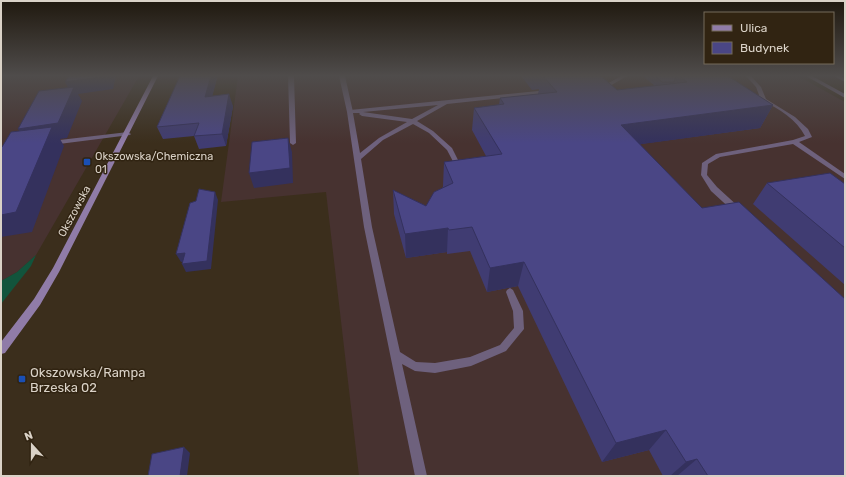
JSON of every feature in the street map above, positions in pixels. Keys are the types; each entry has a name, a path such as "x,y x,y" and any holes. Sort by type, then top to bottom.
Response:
{"main road":[{"name":"Okszowska","path":"1,350 28,314 56,270 145,98"}],"street":[{"path":"292,98 293,143"},
{"path":"347,98 368,227 421,476"},
{"path":"350,112 482,98"},
{"path":"742,215 714,189 704,175 706,163 718,155 794,142 809,136 807,129 791,116 763,98"},
{"path":"358,159 368,148 381,138 448,102"},
{"path":"350,112 412,121 431,132 450,149 462,174"},
{"path":"45,144 128,134"},
{"path":"794,142 845,177"},
{"path":"395,355 415,366 436,368 471,361 503,348 519,329 518,312 510,292"}],"shaded area":[{"path":"1,98 126,98 36,255 17,272 1,281"},
{"path":"235,98 838,98 845,102 845,476 359,476 326,192 221,202"}],"green space":[{"path":"36,255 31,266 1,304 1,281 17,272"}],"building":[{"path":"35,98 69,98 58,123 18,129"},
{"path":"170,98 228,98 222,134 194,136 199,123 157,127"},
{"path":"500,98 763,98 773,105 621,125 702,208 739,202 845,299 845,476 708,476 697,459 686,462 666,430 616,443 524,262 490,268 472,227 449,230 448,228 405,234 393,190 426,206 434,192 453,183 444,162 502,154 474,108 504,104"},
{"path":"52,127 16,212 1,215 1,148 11,132"},
{"path":"288,138 290,168 249,173 252,142"},
{"path":"830,173 845,184 845,248 767,183"},
{"path":"199,189 215,192 207,261 182,264 185,253 176,254 190,203 196,201"},
{"path":"184,447 180,476 148,476 152,454"}],"place":[{"name":"Okszowska/Chemiczna 01","path":"87,162"},
{"name":"Okszowska/Rampa Brzeska 02","path":"22,379"}]}
